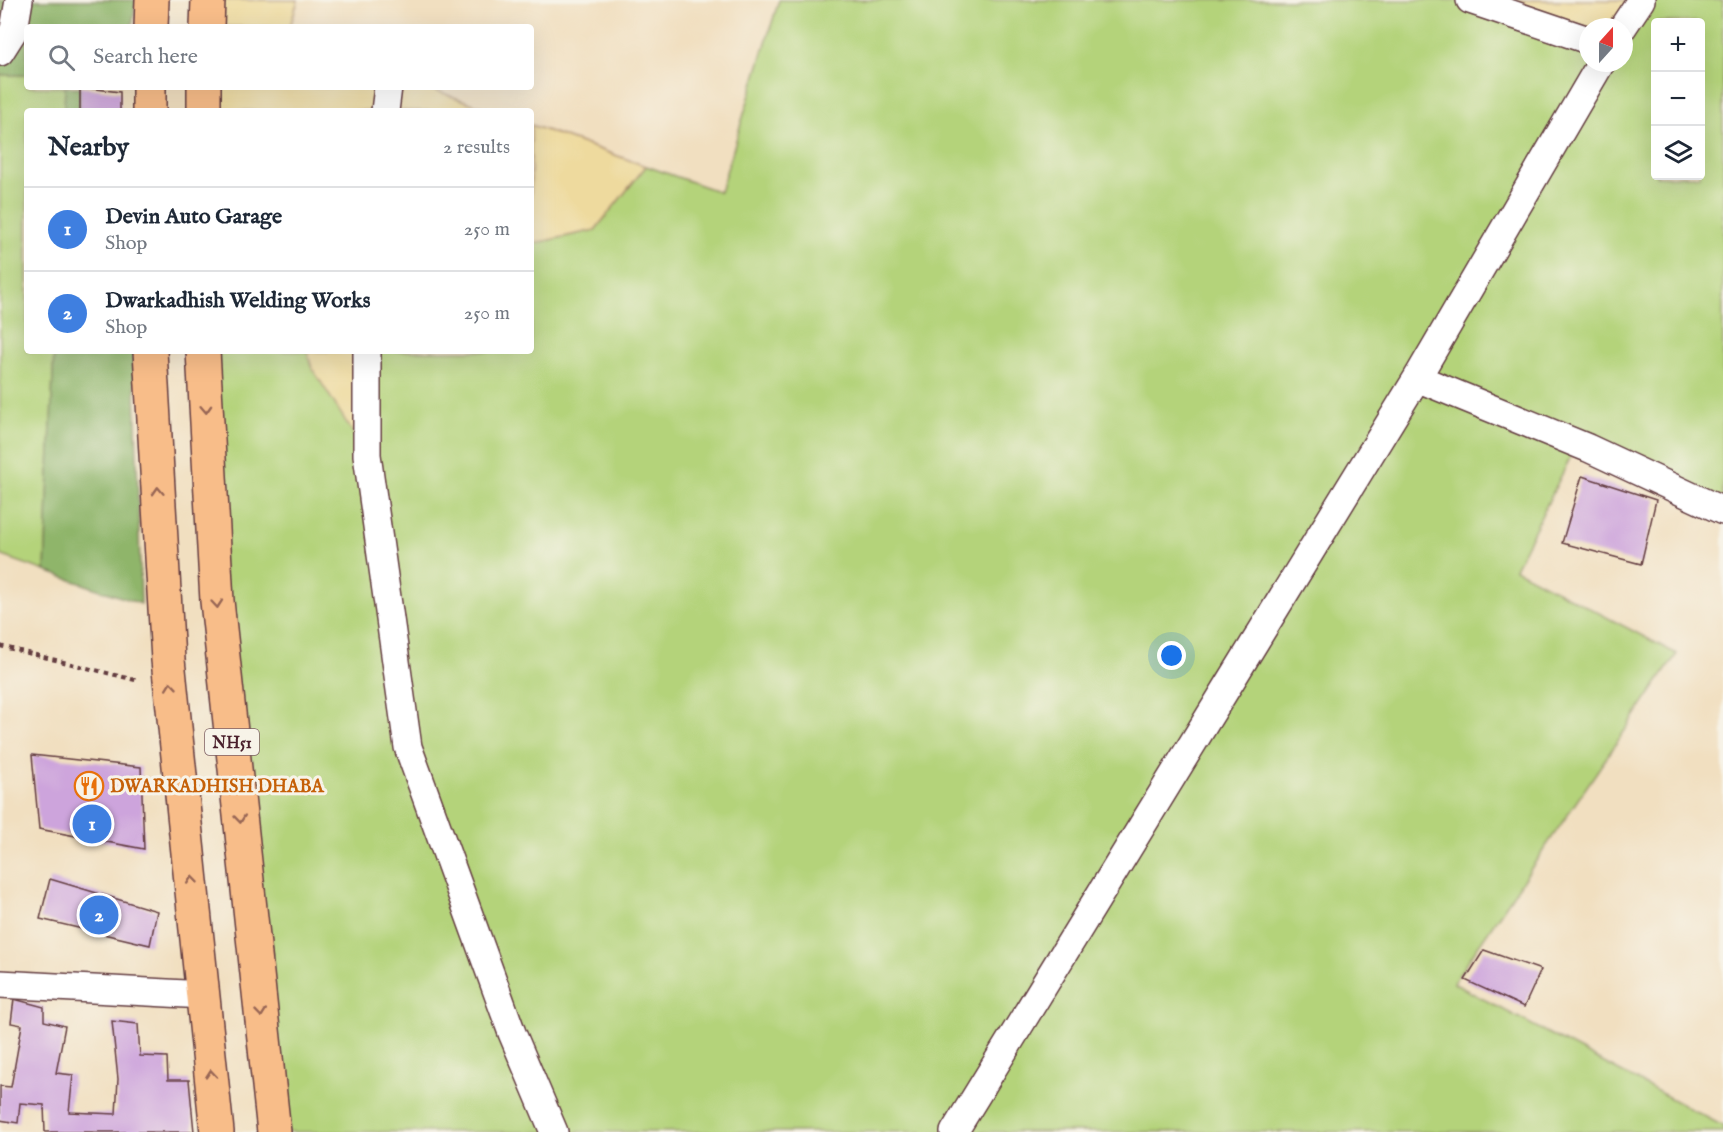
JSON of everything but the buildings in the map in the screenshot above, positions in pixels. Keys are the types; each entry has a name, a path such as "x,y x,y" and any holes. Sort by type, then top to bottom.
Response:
{"highway":[{"path":"151,24 152,0"},
{"path":"207,24 208,0"},
{"path":"149,90 149,108"},
{"path":"204,90 204,108"},
{"name":"NH51","path":"150,354 172,689 217,1132"},
{"name":"NH51","path":"203,354 217,601 274,1132"}],"street":[{"path":"0,52 14,30 20,0"},
{"path":"1470,0 1579,37"},
{"path":"1629,18 1641,0"},
{"path":"954,1132 1417,378 1596,72"},
{"path":"385,108 388,90"},
{"path":"367,354 367,455 408,747 512,1033 554,1132"},
{"path":"1417,378 1587,448 1723,511"},
{"path":"0,984 204,995"}],"path":[{"path":"0,646 172,689"}],"green space":[{"path":"0,0 136,0 132,24 24,24 24,75 0,75"},
{"path":"779,0 1470,0 1579,37 1579,72 1633,72 1633,19 1645,0 1723,0 1723,511 1577,444 1515,569 1677,654 1453,983 1723,1126 1723,1132 274,1132 203,354 534,354 534,243 595,230 646,166 720,192"},
{"path":"0,75 24,75 24,90 65,90 64,108 24,108 24,354 54,354 45,571 0,555"},
{"path":"65,90 80,90 80,108 64,108"},
{"path":"54,354 134,354 141,604 45,571"}],"sand":[{"path":"208,0 298,0 291,24 207,24"},
{"path":"1470,0 1641,0 1629,18 1579,18 1579,25"},
{"path":"204,90 434,90 485,108 204,108"},
{"path":"534,126 646,166 595,230 534,243"},
{"path":"308,354 367,354 367,455 312,368"}],"place":[{"name":"DWARKADHISH DHABA","path":"89,786"},
{"name":"Devin Auto Garage","path":"92,824"},
{"name":"Dwarkadhish Welding Works","path":"99,915"}]}
